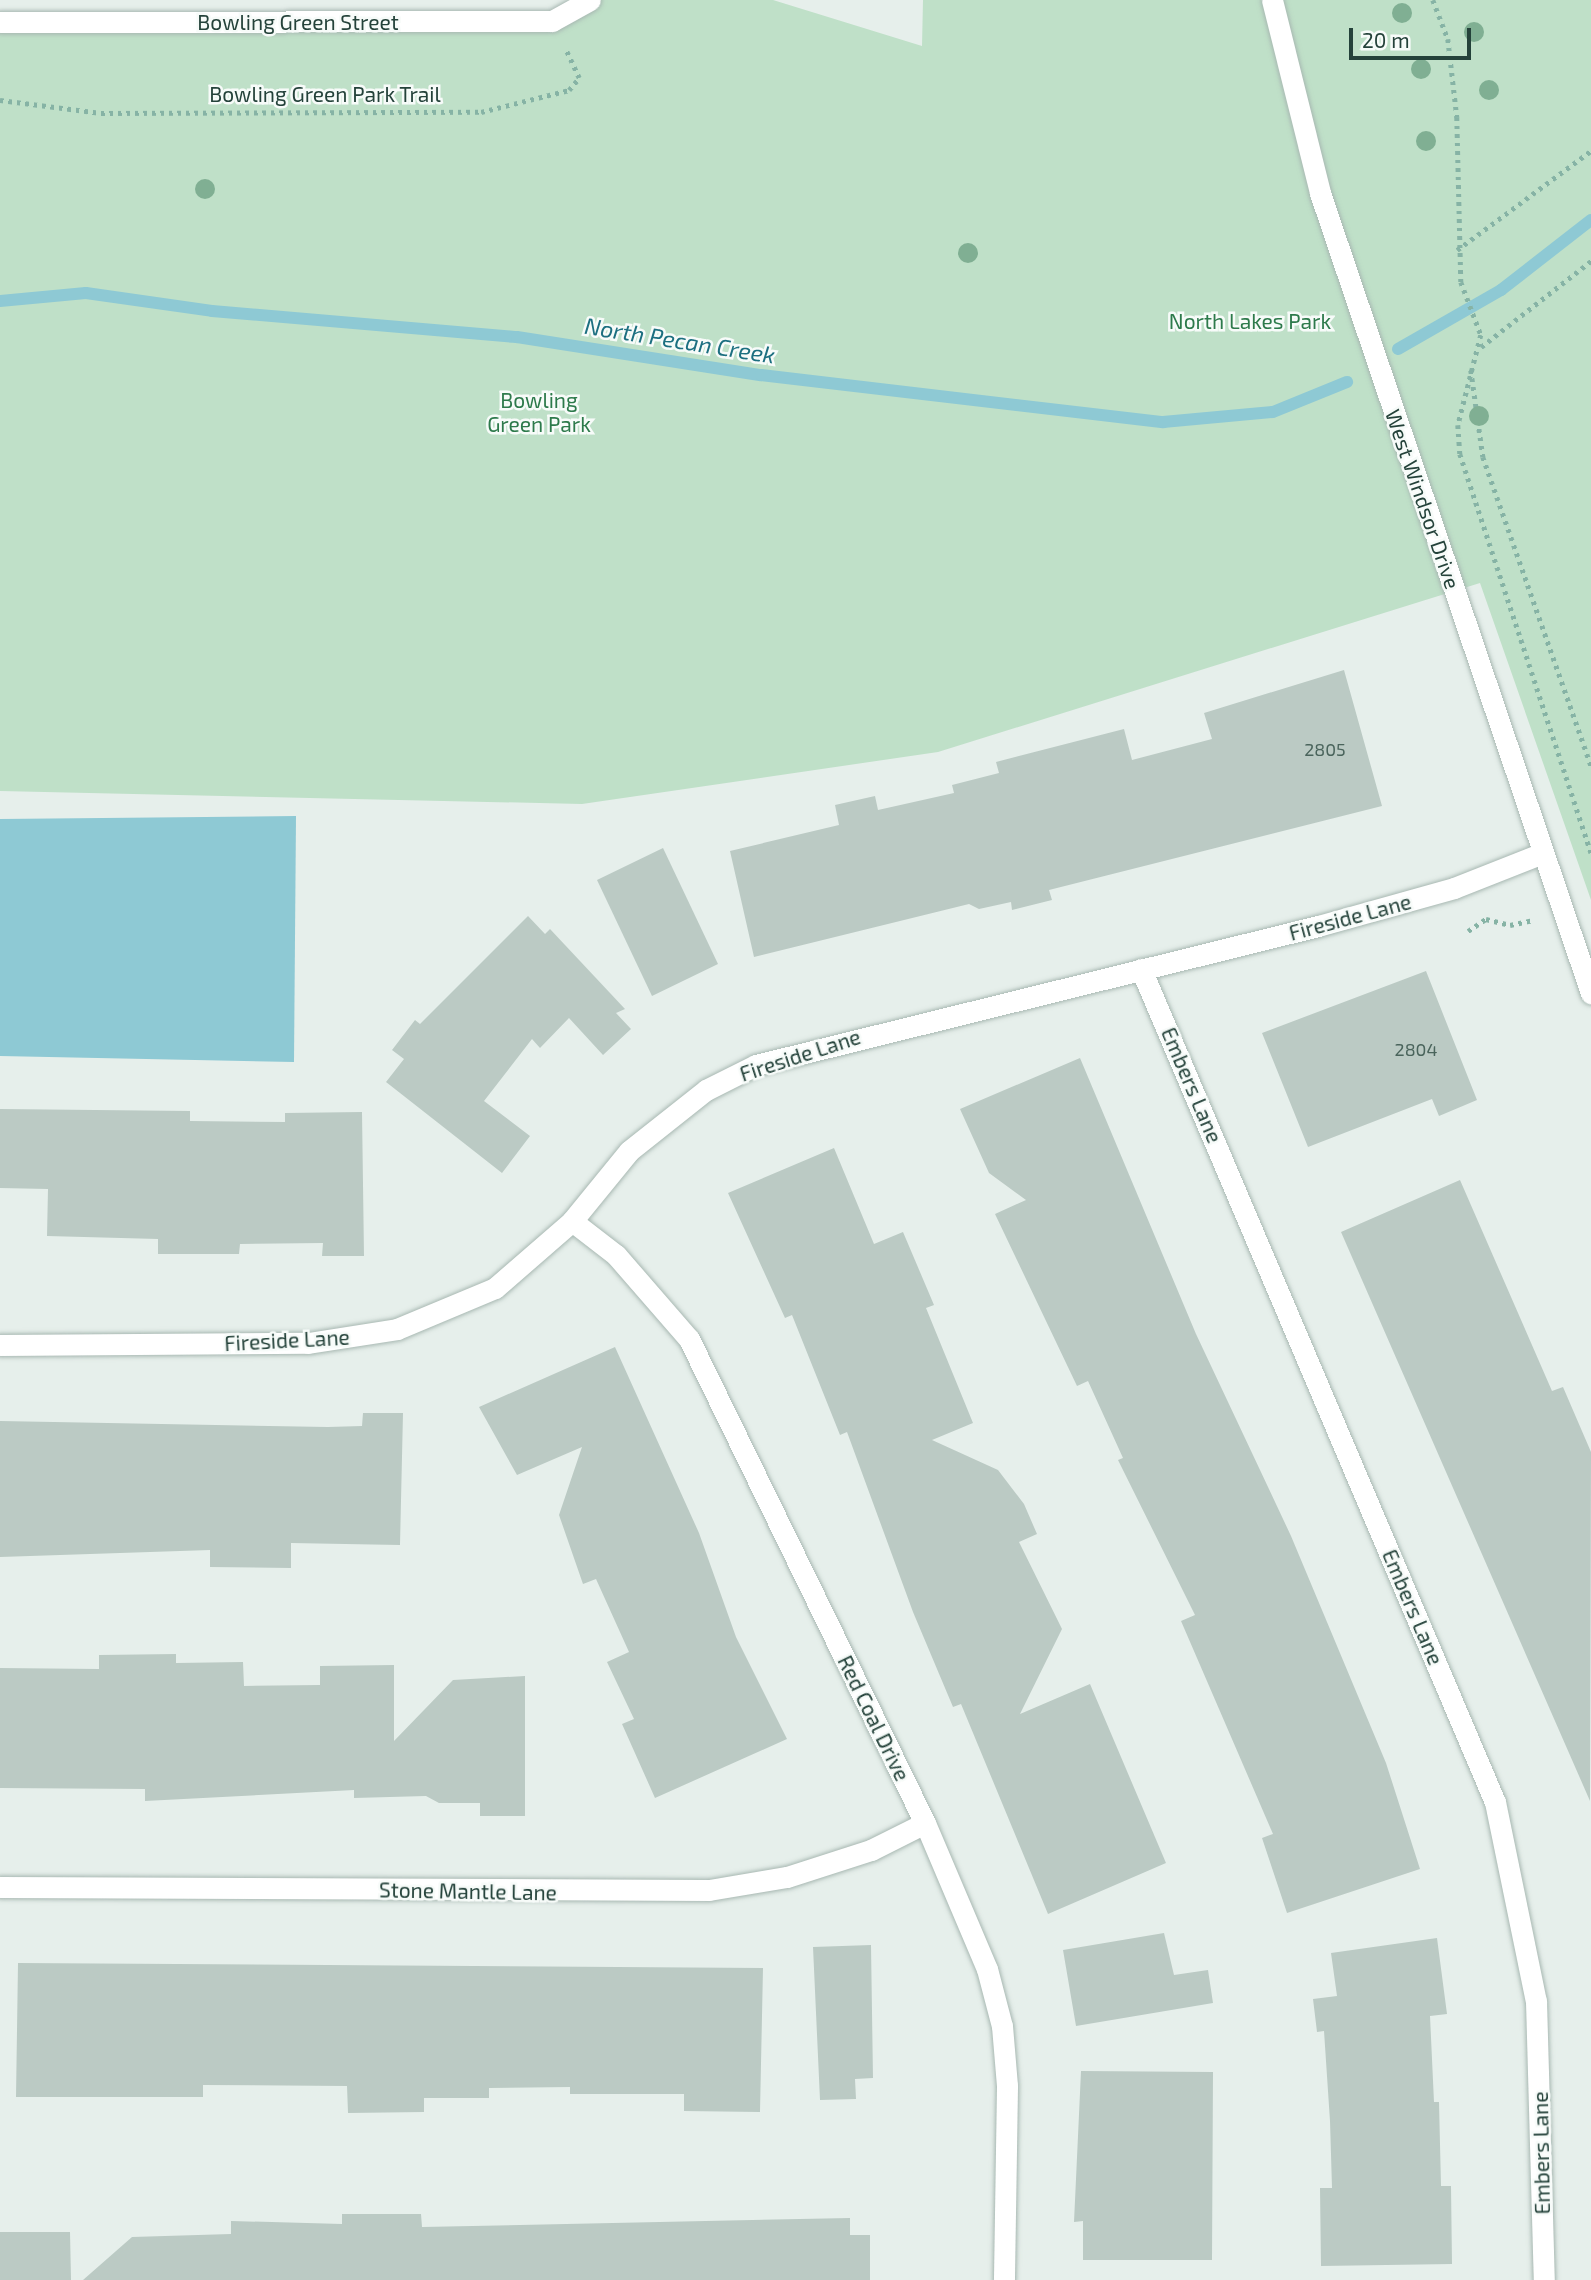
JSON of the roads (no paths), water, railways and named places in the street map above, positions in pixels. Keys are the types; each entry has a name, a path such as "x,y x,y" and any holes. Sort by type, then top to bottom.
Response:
{"street":[{"name":"Bowling Green Street","path":"0,22 552,20 590,0"},
{"name":"West Windsor Drive","path":"1272,0 1325,206 1591,993"},
{"name":"Fireside Lane","path":"0,1345 308,1343 397,1329 495,1288 572,1221 629,1151 706,1090 756,1065 1386,908 1543,853"},
{"name":"Embers Lane","path":"1141,969 1495,1802 1536,2001 1544,2280"},
{"name":"Red Coal Drive","path":"572,1221 615,1255 689,1339 925,1822 987,1969 1002,2026 1004,2280"},
{"name":"Stone Mantle Lane","path":"0,1887 709,1890 787,1877 871,1850 925,1822"}],"water":[{"path":"296,816 294,1062 0,1056 0,819"}],"waterway":[{"name":"North Pecan Creek","path":"1398,349 1501,290 1591,220"},
{"name":"North Pecan Creek","path":"0,301 86,293 212,311 517,337 761,375 1163,422 1273,412 1347,382"}],"park label":[{"name":"North Lakes Park","path":"1250,321"},
{"name":"Bowling Green Park","path":"539,412"}]}
